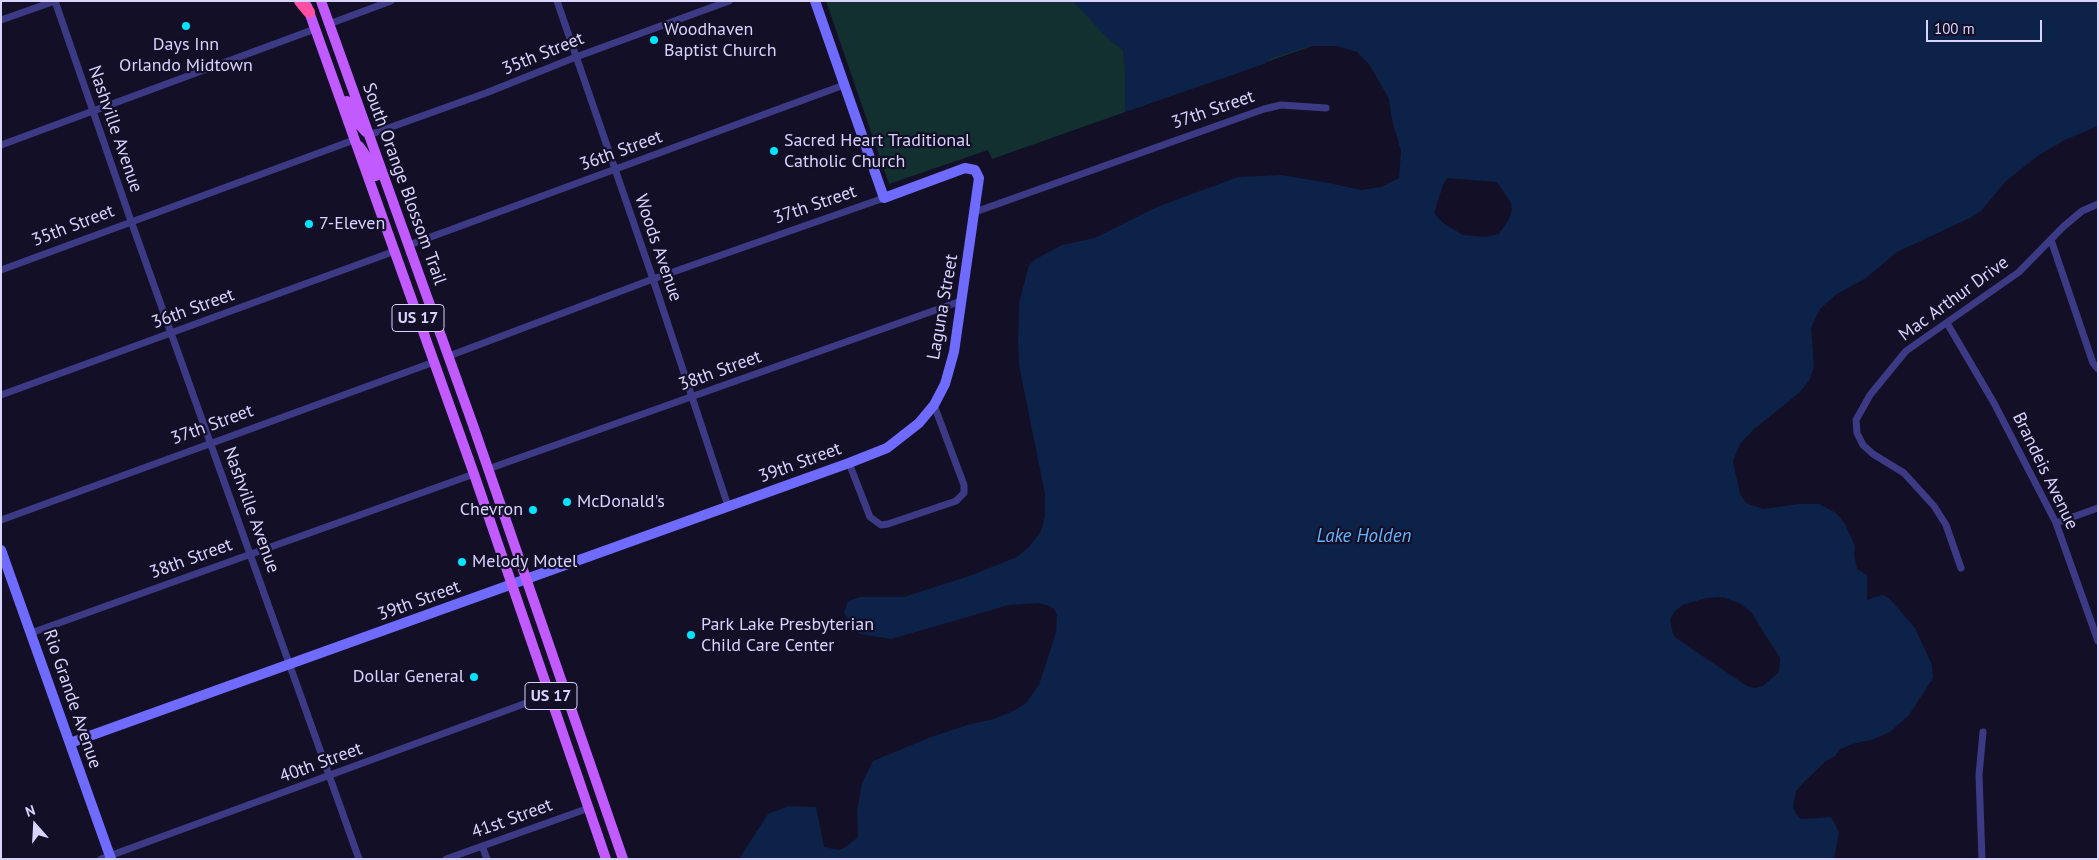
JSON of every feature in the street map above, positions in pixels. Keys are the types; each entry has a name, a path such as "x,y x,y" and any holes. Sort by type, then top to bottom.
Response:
{"highway":[{"path":"300,1 307,7"}],"main road":[{"name":"South Orange Blossom Trail","path":"321,1 449,356 623,859"},
{"name":"South Orange Blossom Trail","path":"307,7 474,474 606,859"},
{"path":"315,29 329,52 354,119 368,135"},
{"path":"354,140 369,160 388,209 402,226"},
{"path":"589,808 596,809 603,814 612,825"}],"street":[{"path":"1,20 55,1"},
{"name":"Nashville Avenue","path":"55,1 131,221 359,859"},
{"path":"329,24 390,1"},
{"name":"Woods Avenue","path":"557,1 616,168 728,506"},
{"name":"35th Street","path":"368,135 486,93 576,57 729,1"},
{"path":"815,1 884,198"},
{"path":"1,145 315,29"},
{"name":"36th Street","path":"409,246 844,85"},
{"name":"37th Street","path":"449,356 653,279 958,170 970,169 978,173 975,212 1264,109 1281,105 1326,108"},
{"name":"35th Street","path":"1,270 354,140"},
{"name":"Mac Arthur Drive","path":"1961,568 1946,525 1934,506 1904,473 1873,454 1863,445 1857,433 1856,420 1870,395 1906,351 2018,272 2082,212 2098,204"},
{"name":"Laguna Street","path":"934,405 945,384 954,352 975,212"},
{"path":"2051,240 2096,366"},
{"name":"36th Street","path":"1,395 394,251"},
{"name":"38th Street","path":"488,469 961,301"},
{"name":"Brandeis Avenue","path":"1947,323 1994,403 2056,523 2094,620 2098,640"},
{"name":"37th Street","path":"1,520 434,362"},
{"path":"849,463 870,517 881,525 956,501 964,493 964,485 934,405"},
{"name":"39th Street","path":"70,743 849,463 887,448 920,423 934,405"},
{"name":"38th Street","path":"31,633 474,474"},
{"path":"2056,523 2098,508"},
{"name":"Rio Grande Avenue","path":"1,550 70,743 107,858"},
{"name":"40th Street","path":"107,858 551,694"},
{"path":"1982,859 1979,775 1983,732"},
{"name":"41st Street","path":"446,859 589,808"},
{"path":"482,846 486,859"}],"green space":[{"path":"826,1 1315,1 1329,40 992,159 988,150 889,184"}],"water":[{"name":"Lake Holden","path":"1073,1 2098,1 2098,126 2065,140 2039,155 2006,181 1981,211 1897,252 1866,278 1837,294 1820,309 1811,328 1814,367 1809,381 1799,393 1753,430 1740,444 1733,461 1740,494 1746,503 1763,509 1799,504 1819,504 1836,513 1845,524 1855,546 1854,554 1857,569 1867,575 1867,600 1882,595 1889,598 1915,628 1932,665 1933,678 1909,715 1890,732 1840,749 1835,756 1826,761 1796,791 1793,806 1796,814 1801,819 1831,817 1835,824 1839,833 1834,859 739,859 768,814 789,806 816,807 824,847 839,850 847,846 858,837 857,811 862,783 873,761 931,737 971,724 994,719 1015,710 1026,703 1039,685 1056,632 1057,615 1054,609 1049,606 1039,603 1009,605 891,639 860,634 852,628 844,612 848,601 859,597 904,597 972,575 1017,557 1029,547 1041,531 1045,516 1045,494 1019,365 1019,303 1029,265 1036,259 1062,245 1095,238 1157,207 1238,177 1281,175 1361,190 1381,187 1399,178 1401,151 1392,120 1389,99 1369,64 1357,52 1337,46 1309,46 1272,58 1264,64 1125,112 1123,50 1108,39","holes":["1447,178 1497,182 1511,203 1512,210 1509,219 1499,234 1486,237 1463,235 1443,223 1434,213","1722,597 1739,603 1751,612 1780,658 1779,672 1763,686 1755,688 1747,686 1676,638 1673,634 1670,619 1675,611 1683,605 1706,598"]}],"place":[{"name":"Days Inn Orlando Midtown","path":"186,26"},
{"name":"Woodhaven Baptist Church","path":"654,40"},
{"name":"Sacred Heart Traditional Catholic Church","path":"774,151"},
{"name":"7-Eleven","path":"309,224"},
{"name":"McDonald's","path":"567,502"},
{"name":"Chevron","path":"533,510"},
{"name":"Melody Motel","path":"462,562"},
{"name":"Park Lake Presbyterian Child Care Center","path":"691,635"},
{"name":"Dollar General","path":"474,677"}]}
